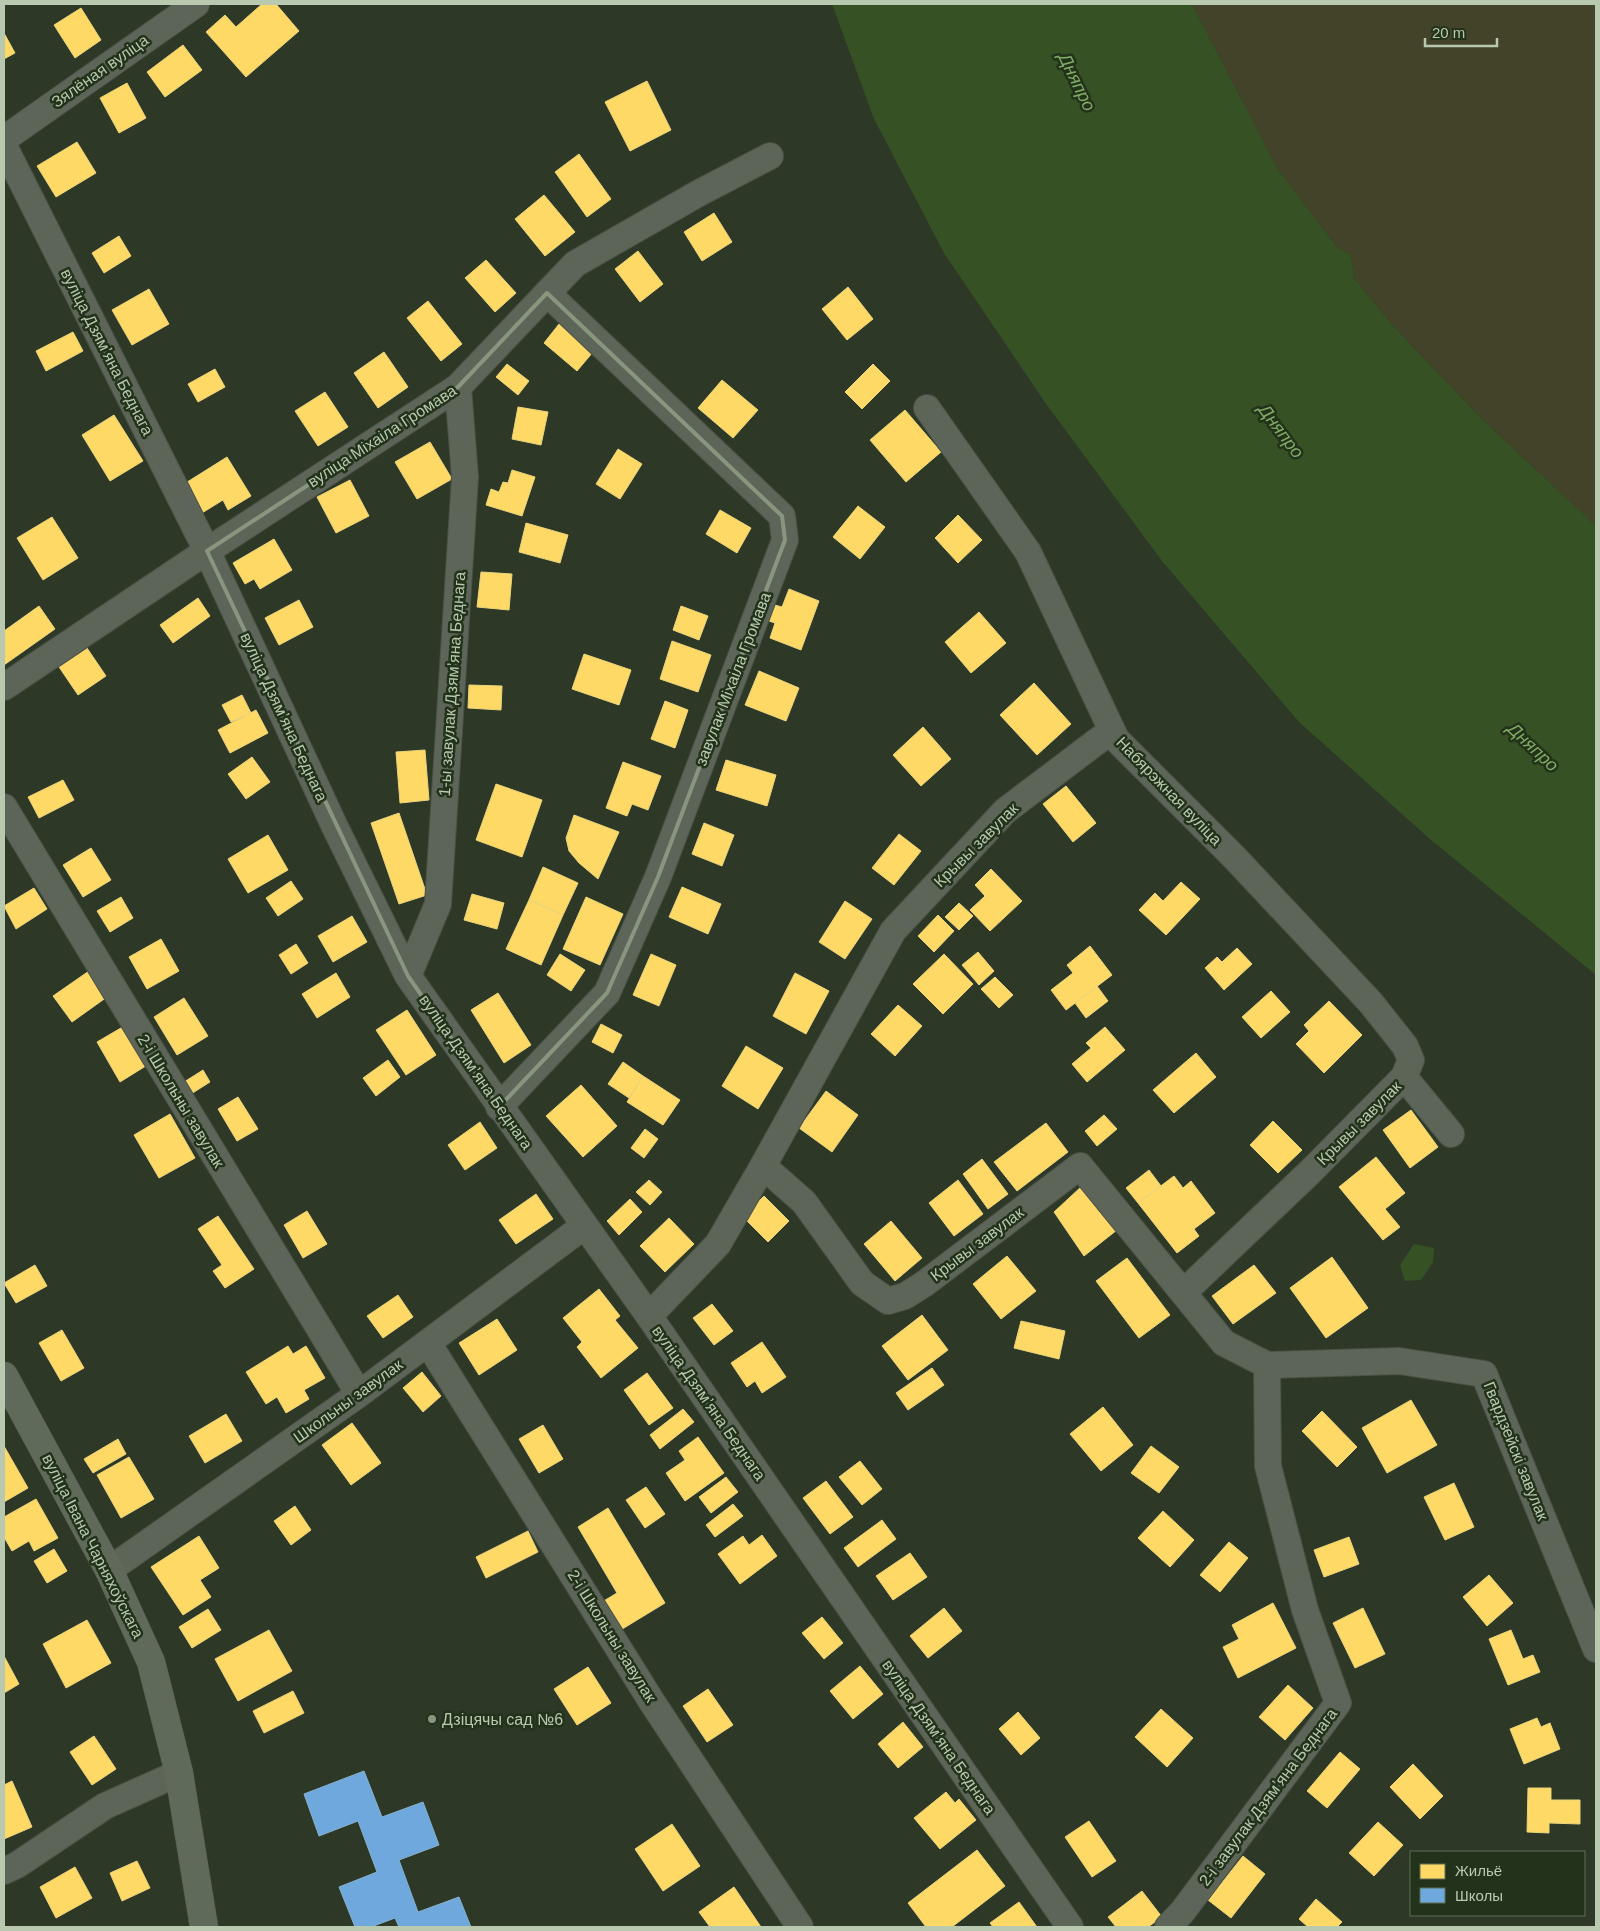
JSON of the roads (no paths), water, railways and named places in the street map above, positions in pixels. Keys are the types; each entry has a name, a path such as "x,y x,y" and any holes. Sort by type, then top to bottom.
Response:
{"street":[{"name":"Зялёная вуліца","path":"4,139 196,4"},
{"name":"вуліца Дзямʼяна Беднага","path":"4,146 207,551 334,825 408,976 499,1107 649,1316 1070,1927"},
{"name":"вуліца Міхаіла Громава","path":"4,687 207,551 458,387 575,264 699,192 770,156"},
{"name":"завулак Міхаіла Громава","path":"499,1107 607,993 658,877 785,540 782,516 547,293"},
{"name":"1-ы завулак Дзямʼяна Беднага","path":"408,976 438,904 465,477 458,387"},
{"name":"Набярэжная вуліца","path":"927,408 1028,552 1116,739 1234,856 1371,1004 1405,1046 1411,1060 1404,1077"},
{"name":"Крывы завулак","path":"649,1316 718,1244 893,931 1004,811 1112,730"},
{"name":"2-і Школьны завулак","path":"4,807 358,1394"},
{"name":"Крывы завулак","path":"1184,1292 1312,1171 1404,1077"},
{"path":"1404,1077 1451,1134"},
{"name":"Крывы завулак","path":"763,1166 804,1202 862,1283 888,1301 906,1296 924,1284 1080,1166 1224,1343 1267,1365"},
{"name":"Школьны завулак","path":"109,1570 358,1394 584,1226"},
{"name":"2-і Школьны завулак","path":"428,1343 652,1702 800,1927"},
{"name":"Гвардзейскі завулак","path":"1267,1365 1399,1361 1484,1374 1596,1649"},
{"name":"2-і завулак Дзямʼяна Беднага","path":"1168,1927 1183,1911 1338,1703 1305,1610 1268,1466 1267,1365"},
{"name":"вуліца Івана Чарняхоўскага","path":"4,1376 109,1570 151,1662 179,1773 204,1927"},
{"path":"4,1871 105,1806 179,1773"}],"water":[{"name":"Дняпро","path":"832,4 1192,4 1277,168 1336,246 1351,255 1354,278 1396,329 1481,418 1596,526 1596,975 1430,839 1299,722 1162,561 1044,401 944,253 874,119"},
{"path":"1414,1244 1434,1248 1433,1262 1421,1280 1405,1281 1400,1265"}],"place":[{"name":"Дзіцячы сад №6","path":"432,1719"}]}
